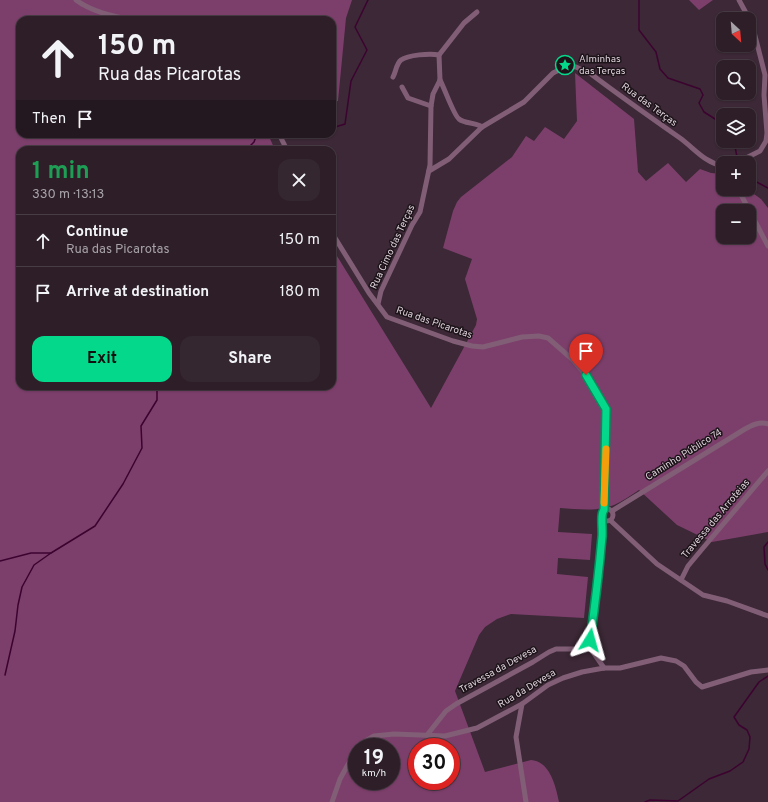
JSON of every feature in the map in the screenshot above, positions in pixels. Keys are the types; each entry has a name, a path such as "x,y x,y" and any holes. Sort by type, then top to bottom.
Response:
{"street":[{"path":"76,0 83,5 115,16"},
{"path":"739,0 752,24 767,76 764,95 766,142 760,151 750,156"},
{"path":"393,77 401,60 408,57 426,54 439,56 464,23 477,12"},
{"name":"Rua Cimo das Terças","path":"378,304 381,291 412,225 420,212 430,171 431,106 433,94 440,80 439,56"},
{"name":"Rua das Terças","path":"430,171 449,159 482,127 524,102 553,73 567,66 576,67 591,74 682,140 706,160 716,164"},
{"path":"440,80 454,113 459,120 477,124 482,127"},
{"path":"402,87 408,98 431,106"},
{"path":"742,196 768,246"},
{"name":"Rua das Picarotas","path":"336,240 387,317 453,341 472,346 483,347 522,337 539,336 548,338 572,359 586,375 606,409 604,510"},
{"name":"Caminho Público 74","path":"612,511 745,429 754,424 768,424"},
{"name":"Travessa das Arroteias","path":"681,580 693,560 768,471"},
{"path":"604,668 591,649 590,640 598,579 602,520 601,515 604,510 608,509 612,511 614,516 611,521"},
{"path":"602,520 607,522 611,521 657,564 703,595 727,601 768,616"},
{"name":"Travessa da Devesa","path":"427,735 446,711 456,704 549,652 556,649 591,649"},
{"name":"Rua da Devesa","path":"371,738 374,736 394,734 444,736 477,728 522,704 548,685 563,678 582,672 604,668 620,668 661,658 676,661 684,666 696,682 702,687 751,672 768,670"},
{"path":"522,704 516,737 526,802"},
{"name":"Rua da Devesa","path":"332,802 340,779 348,764"}],"shaded area":[{"path":"0,0 352,0 346,18 338,101 336,101 336,16 16,16 16,138 270,138 273,146 16,146 16,390 336,390 336,254 431,408 476,325 477,319 465,279 472,259 443,248 453,211 461,197 512,157 526,136 534,141 545,127 564,139 577,121 575,73 634,119 638,172 646,181 668,163 686,182 700,169 716,173 716,196 756,195 768,208 768,532 712,542 677,525 639,490 621,502 601,509 587,510 560,508 558,532 592,534 590,560 558,558 557,574 588,577 584,618 511,614 497,619 485,627 479,635 455,691 485,772 531,760 538,761 551,776 559,802 0,802"},
{"path":"689,0 713,0 699,10"}],"waterway":[{"path":"336,127 345,124 351,81 367,50 355,27 368,0"},
{"path":"639,0 639,30 656,52 660,69 668,78 700,89 703,95 699,103 704,112 716,120"},
{"path":"250,146 256,138"},
{"path":"735,148 737,156"},
{"path":"756,182 768,188"},
{"path":"5,675 15,631 22,587 34,565 95,526 123,484 142,448 141,426 157,400 157,390"},
{"path":"768,542 764,547 765,564 768,570"},
{"path":"0,561 31,553 51,553"},
{"path":"645,802 650,800 678,801 709,779 730,771 743,762 749,749 750,737 747,730 739,725 734,717 759,682 768,676"}],"slow traffic":[{"path":"604,503 606,449"}],"place":[{"name":"Alminhas das Terças","path":"565,65"}],"route":[{"path":"586,375 606,409 604,510 601,515 603,528 590,640"}]}
